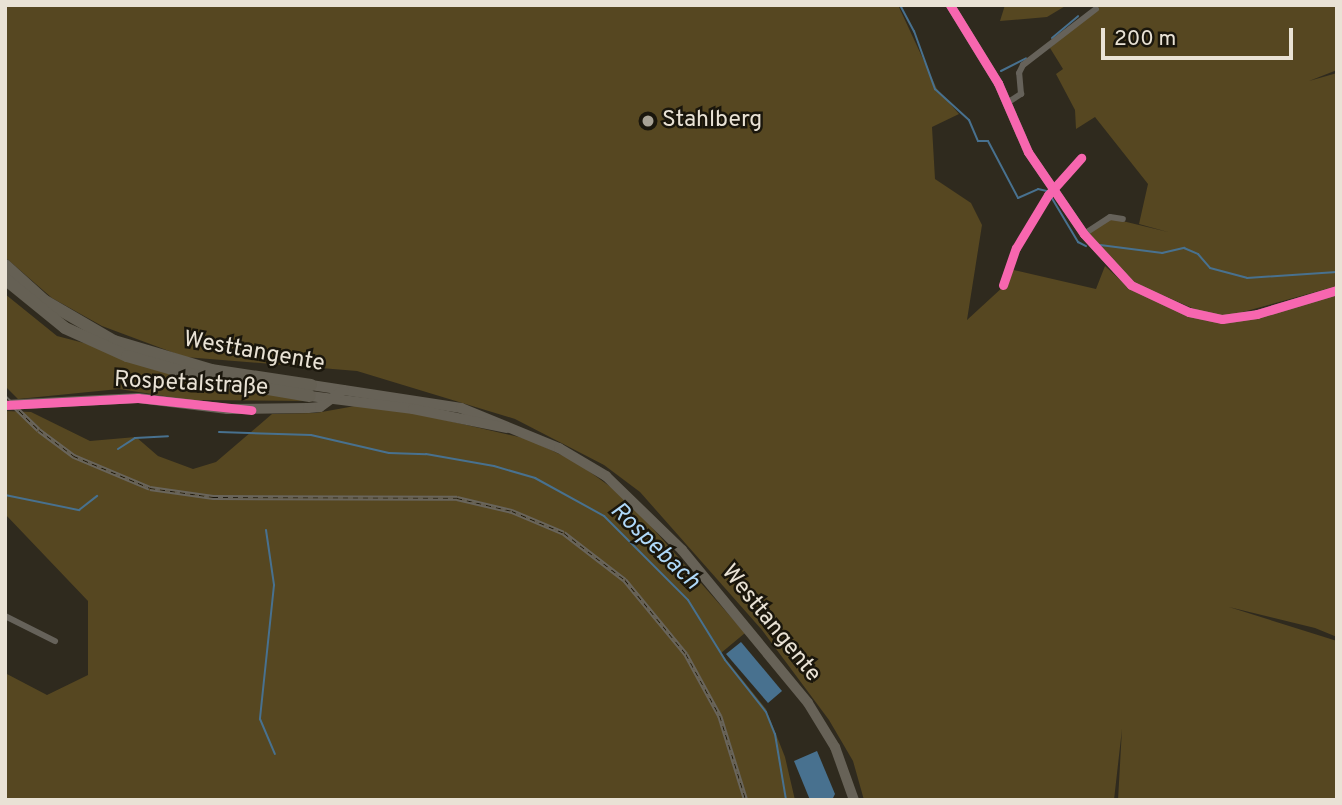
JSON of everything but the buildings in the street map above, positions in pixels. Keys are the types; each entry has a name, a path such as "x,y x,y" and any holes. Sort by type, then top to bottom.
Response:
{"highway":[{"name":"Westtangente","path":"5,265 45,301 114,341 309,396"},
{"name":"Westtangente","path":"5,279 65,328 127,356 207,379 309,396"}],"main road":[{"path":"950,5 1007,103 1028,152 1084,233 1131,285 1206,317 1257,314 1337,290"},
{"path":"330,398 347,389"},
{"name":"Westtangente","path":"309,396 347,389 461,408 517,430 606,476 682,550 813,712 835,747 854,800"},
{"name":"Westtangente","path":"309,396 517,430"},
{"name":"Rospetalstraße","path":"5,405 138,398 227,410 309,396"}],"street":[{"path":"1007,103 1021,94 1018,73 1023,65 1096,9"},
{"path":"1003,285 1017,247 1054,190 1081,158"},
{"path":"1084,233 1110,217 1123,219"},
{"path":"5,616 55,641"}],"shaded area":[{"path":"5,5 898,5 937,89 959,114 932,127 935,179 971,203 982,225 967,320 1004,286 1009,269 1096,289 1105,266 1128,287 1206,321 1235,321 1337,293 1337,637 1315,628 1229,607 1337,641 1337,800 1118,800 1122,729 1114,800 864,800 853,761 829,720 762,630 640,492 604,465 515,419 357,371 185,357 102,326 52,298 6,258"},
{"path":"1005,5 1067,5 1047,17 1000,21"},
{"path":"1101,5 1337,5 1337,70 1309,81 1337,73 1337,286 1232,315 1208,315 1135,283 1092,238 1088,232 1110,218 1168,232 1139,224 1148,184 1095,117 1076,129 1075,110 1056,74 1063,69 1050,48"},
{"path":"5,294 57,336 308,401 190,400 119,389 18,399 5,386"},
{"path":"355,406 410,412 528,439 576,462 626,498 745,633 721,653 766,709 785,757 795,800 5,800 5,673 47,695 88,675 88,601 5,514 6,411 31,412 90,441 136,437 158,456 193,469 216,462 272,414 316,413"}],"water":[{"path":"741,642 782,691 768,703 726,654"},
{"path":"817,751 835,794 832,800 810,800 794,761"}],"waterway":[{"path":"900,5 914,31 935,89 969,120 978,141 988,141 1018,198 1038,189 1047,191"},
{"path":"1052,38 1078,16"},
{"path":"1001,71 1026,58"},
{"path":"1050,195 1078,242 1086,246"},
{"path":"1100,245 1162,253 1184,248 1198,254 1210,268 1247,278 1337,272"},
{"name":"Rospebach","path":"219,432 311,435 389,453 426,454 494,466 535,478 604,516 688,600 725,660 766,712 775,734 786,800"},
{"name":"Rospebach","path":"118,449 135,438 168,436"},
{"name":"Rospebach","path":"5,495 79,510 97,496"},
{"path":"266,530 274,585 260,719 275,754"}],"railway":[{"path":"5,397 39,430 74,456 150,488 213,497 457,498 512,511 564,533 625,580 686,654 720,716 746,800"}],"cycle path":[{"path":"950,5 998,83 1028,152 1084,234 1131,285 1189,312 1222,319 1257,314 1337,290"},
{"path":"1003,285 1016,248 1048,195 1081,158"},
{"path":"5,405 138,398 251,410"}],"place":[{"name":"Stahlberg","path":"648,121"}]}
